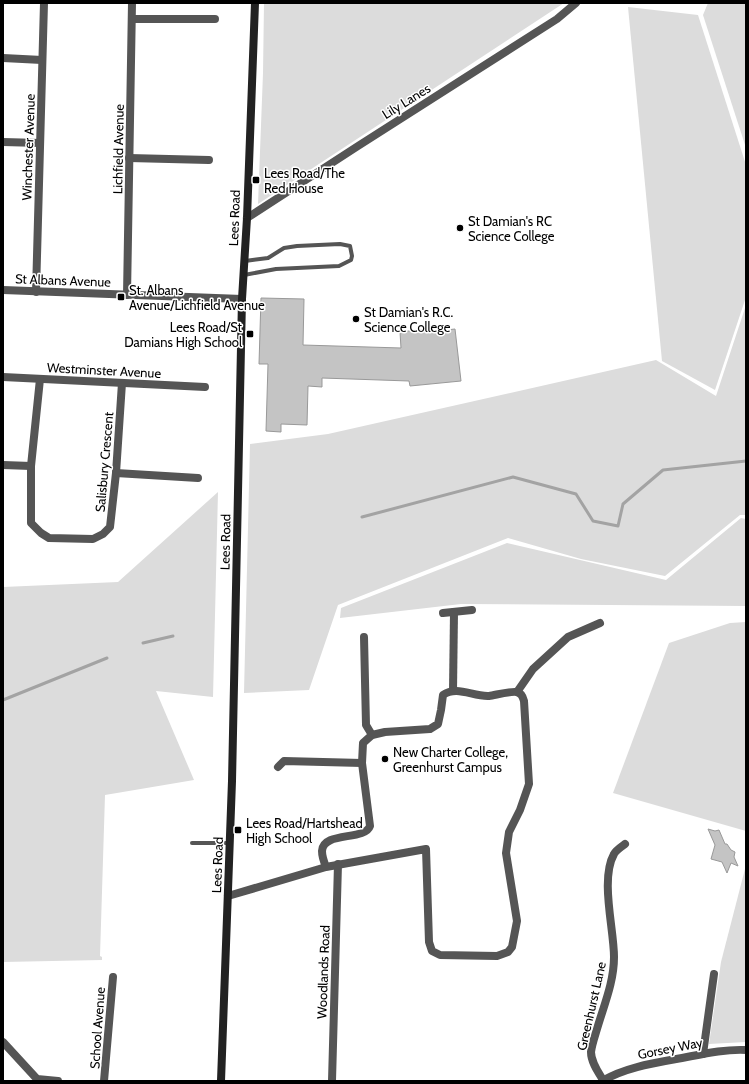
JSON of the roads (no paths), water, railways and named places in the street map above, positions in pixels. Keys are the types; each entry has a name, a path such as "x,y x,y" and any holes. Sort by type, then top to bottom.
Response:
{"main road":[{"name":"Lees Road","path":"222,1081 230,843 242,299 247,218 255,3"}],"street":[{"name":"Winchester Avenue","path":"36,292 44,3"},
{"name":"Lichfield Avenue","path":"127,295 132,3"},
{"name":"Lily Lanes","path":"247,218 557,19 576,3"},
{"path":"132,19 215,19"},
{"path":"3,58 42,60"},
{"path":"3,142 40,143"},
{"path":"130,158 209,160"},
{"name":"St Albans Avenue","path":"3,290 242,299"},
{"name":"Westminster Avenue","path":"3,377 205,387"},
{"name":"Salisbury Crescent","path":"40,379 31,466 31,523 48,538 92,539 103,534 110,527 116,473 122,383"},
{"path":"3,465 31,466"},
{"path":"116,473 198,478"},
{"path":"444,613 472,610"},
{"path":"453,691 454,612"},
{"path":"517,692 534,669 568,637 600,623"},
{"path":"364,637 366,725 372,735"},
{"path":"228,896 338,864 426,849 429,942 432,951 440,955 498,956 508,952 512,947 517,921 506,853 509,832 520,810 529,784 524,701 522,695 517,692 486,696 460,691 448,691 443,695 438,724 430,729 385,732 372,735 364,743 362,763 370,826 366,832 328,841 322,852 326,867"},
{"path":"278,767 284,761 362,763"},
{"name":"Greenhurst Lane","path":"602,1080 592,1060 591,1051 614,970 614,946 608,894 609,874 615,852 625,844"},
{"name":"Woodlands Road","path":"332,1081 338,864"},
{"path":"703,1054 714,974"},
{"name":"School Avenue","path":"104,1081 113,977"},
{"path":"3,1042 37,1079 58,1081"},
{"name":"Gorsey Way","path":"602,1080 628,1069 734,1049 746,1050"}],"lane":[{"path":"244,261 268,258 284,248 326,244 350,246 352,256 351,260 340,266 276,269 244,275"},
{"path":"192,843 230,843"}],"waterway":[{"path":"362,517 513,477 576,494 593,521 618,526 623,504 663,470 746,461"},
{"path":"143,643 173,636"},
{"path":"3,700 107,658"}],"place":[{"name":"Lees Road/The Red House","path":"256,180"},
{"name":"St Damian's RC Science College","path":"460,228"},
{"name":"St. Albans Avenue/Lichfield Avenue","path":"121,297"},
{"name":"St Damian's R.C. Science College","path":"356,319"},
{"name":"Lees Road/St Damians High School","path":"250,334"},
{"name":"New Charter College, Greenhurst Campus","path":"385,759"},
{"name":"Lees Road/Hartshead High School","path":"238,830"}]}
